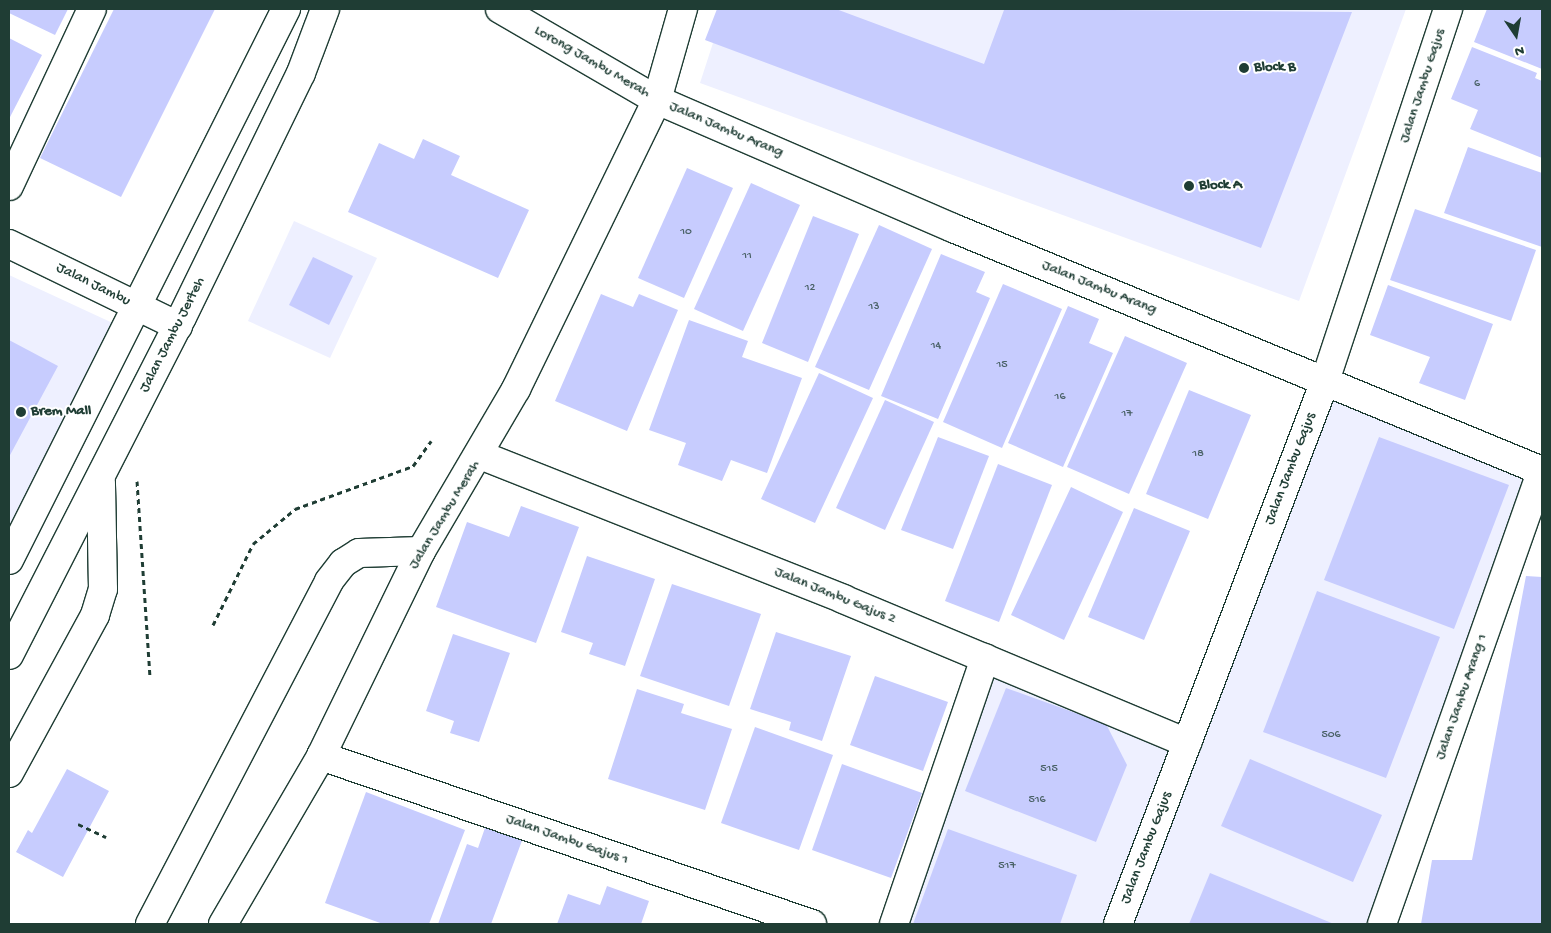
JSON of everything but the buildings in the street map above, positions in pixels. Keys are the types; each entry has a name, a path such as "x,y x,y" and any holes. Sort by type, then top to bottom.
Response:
{"street":[{"path":"9,186 92,9"},
{"path":"9,560 138,307 286,9"},
{"name":"Jalan Jambu Jerteh","path":"9,655 16,627 101,478 178,326 301,73 325,9"},
{"name":"Lorong Jambu Merah","path":"500,9 657,100"},
{"name":"Jalan Jambu Merah","path":"223,924 322,756 421,551 480,455 657,100 682,9"},
{"name":"Jalan Jambu Gajus","path":"1118,924 1325,381 1448,9"},
{"name":"Jalan Jambu Arang","path":"657,100 953,228 1542,470"},
{"name":"Jalan Jambu","path":"9,244 178,326"},
{"name":"Jalan Jambu Gajus 2","path":"480,455 985,658 1187,743"},
{"name":"Jalan Jambu Arang 1","path":"1382,924 1542,470"},
{"path":"9,773 96,615 103,589 101,478"},
{"path":"150,924 329,581 343,563 359,553 421,551"},
{"path":"894,924 985,658"},
{"name":"Jalan Jambu Gajus 1","path":"322,756 812,924"}],"path":[{"path":"213,625 254,544 295,509 413,466 431,441"},
{"path":"137,477 150,678"},
{"path":"78,824 106,837"}],"shaded area":[{"path":"724,9 1406,9 1299,301 700,83"},
{"path":"294,221 377,258 330,358 248,321"},
{"path":"9,275 117,325 9,532"},
{"path":"1332,398 1529,479 1370,924 901,924 989,674 1195,756"}],"place":[{"name":"Block B","path":"1244,68"},
{"name":"Block A","path":"1189,186"},
{"name":"Brem Mall","path":"21,412"}]}
